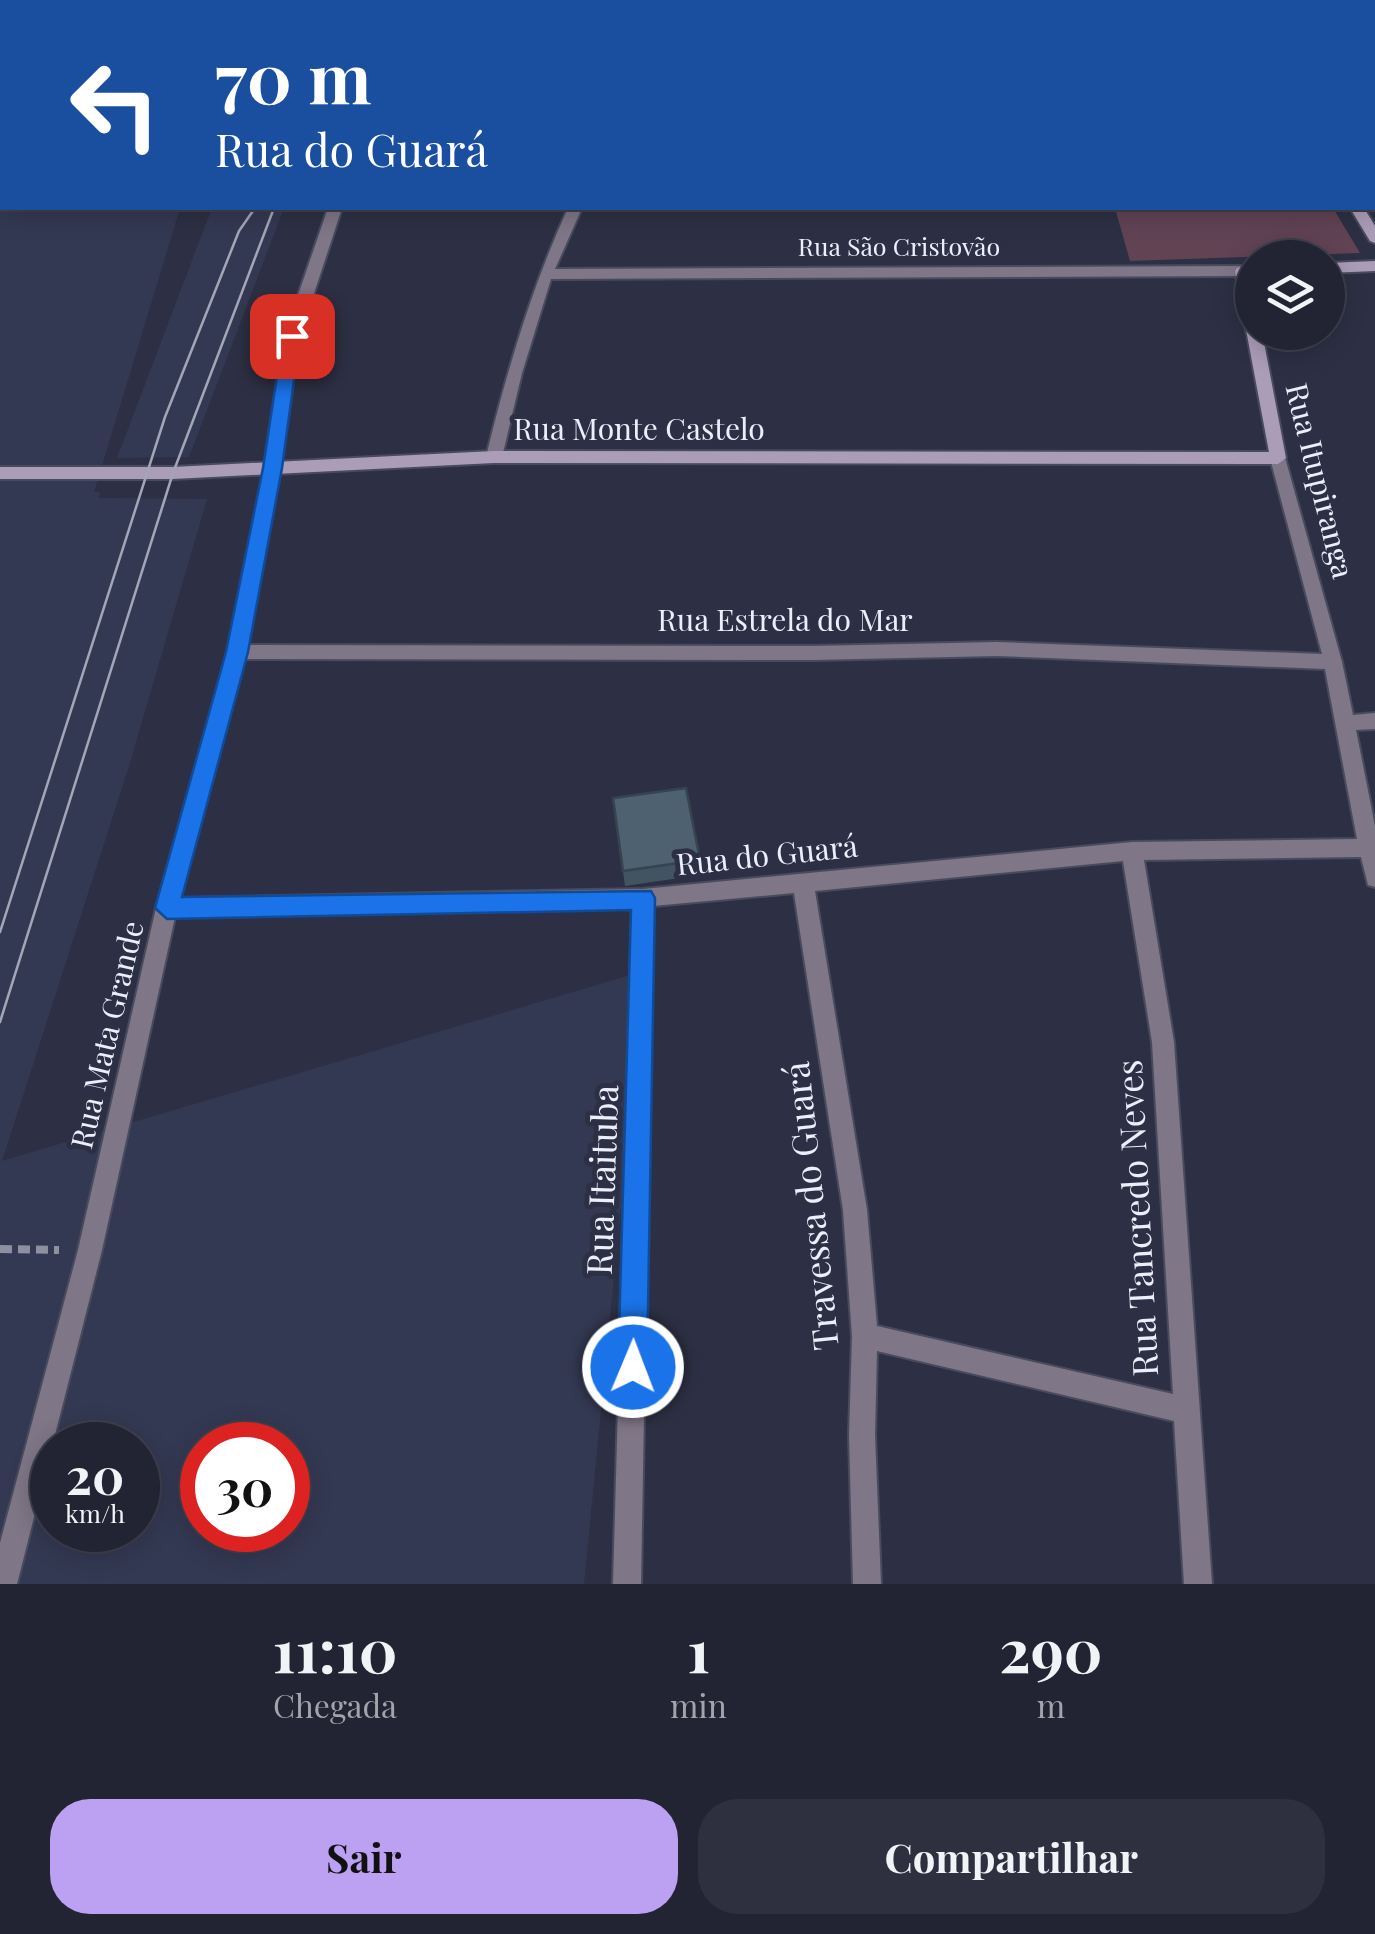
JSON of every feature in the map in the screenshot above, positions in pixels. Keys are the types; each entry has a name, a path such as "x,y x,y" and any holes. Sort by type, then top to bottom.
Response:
{"street":[{"name":"Rua Mata Grande","path":"2,1584 90,1250 167,908 237,652 292,336 333,210"},
{"path":"494,456 514,373 545,274 574,210"},
{"path":"1359,210 1375,238"},
{"path":"1345,267 1375,266"},
{"name":"Rua São Cristovão","path":"545,274 1235,270"},
{"name":"Rua Itupiranga","path":"1257,350 1278,458 1333,662 1375,878"},
{"name":"Rua Monte Castelo","path":"0,473 272,468 494,456 1278,458"},
{"name":"Rua Estrela do Mar","path":"237,652 813,654 997,649 1333,662"},
{"path":"1346,723 1375,721"},
{"name":"Rua do Guará","path":"167,908 643,898 1132,851 1371,848"},
{"name":"Rua Tancredo Neves","path":"1132,851 1163,1042 1198,1584"},
{"name":"Travessa do Guará","path":"804,882 855,1210 865,1336 862,1435 866,1584"},
{"name":"Rua Itaituba","path":"627,1584 643,898"},
{"path":"865,1336 1184,1410"}],"path":[{"path":"0,1249 90,1250"}],"shaded area":[{"path":"0,210 179,210 94,492 100,492 99,498 207,499 129,766 2,1161 644,971 584,1584 0,1584"},
{"path":"211,210 283,210 189,457 117,458"},
{"path":"1116,210 1334,210 1360,253 1345,254 1345,240 1235,240 1235,257 1130,261"}],"building":[{"path":"686,788 700,860 623,871 613,798"}],"tram line":[{"path":"0,932 165,417 239,231 254,210"},
{"path":"0,1022 173,473 273,210"}],"route":[{"path":"292,336 237,652 167,908 643,898 633,1367"}]}
